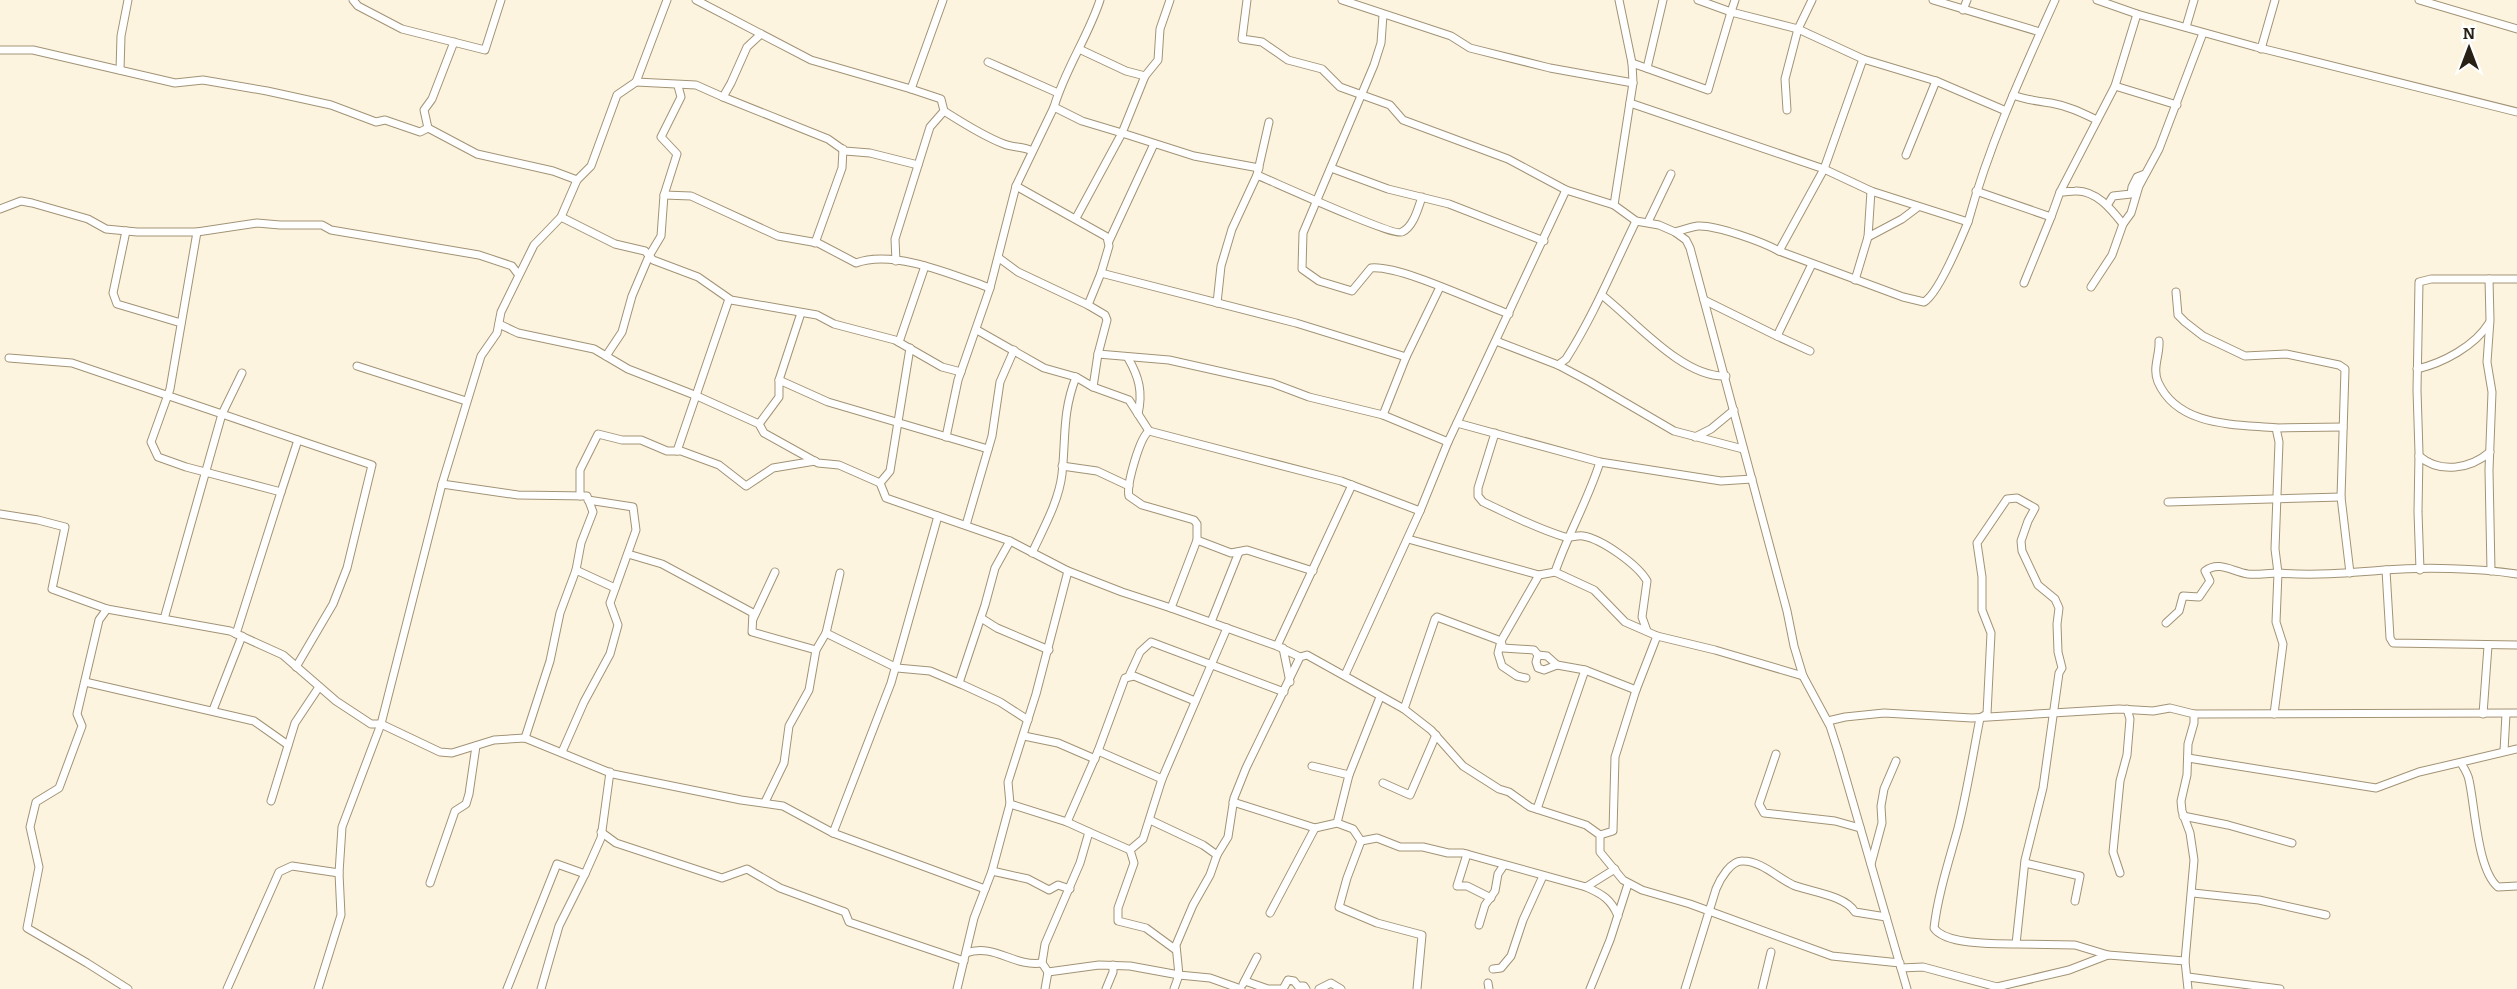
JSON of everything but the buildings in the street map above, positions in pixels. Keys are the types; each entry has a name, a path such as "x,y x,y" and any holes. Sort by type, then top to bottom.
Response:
{"street":[{"path":"120,70 121,36 128,0"},
{"path":"353,0 358,6 402,29 485,50 501,0"},
{"path":"318,989 341,915 339,873 342,827 381,724 442,484 481,356 497,333 501,312 534,245 561,217 577,180 591,166 617,95 636,82 667,0"},
{"path":"696,0 811,60 941,99 944,111 988,137 1007,146 1023,146 1032,151"},
{"path":"911,89 943,0"},
{"path":"946,437 961,372 977,330 999,258 1016,186 1054,107 1058,93 1100,0"},
{"path":"1076,218 1122,133 1144,76 1158,60 1160,29 1170,0"},
{"path":"1247,0 1242,39 1262,42 1288,60 1322,69 1340,87 1362,93 1390,105 1403,120 1508,159 1566,190 1614,205 1636,222 1648,222 1675,232 1686,240 1726,376 1803,676 1828,721 1907,989"},
{"path":"1342,0 1451,36 1470,48 1550,68 1633,83"},
{"path":"1614,205 1633,83 1632,63 1619,0"},
{"path":"1647,68 1663,0"},
{"path":"1698,0 1731,12 1798,29 1863,59 1936,81 2006,111"},
{"path":"1632,63 1708,90 1735,0"},
{"path":"1788,110 1785,79 1798,29 1812,0"},
{"path":"1933,0 2040,32"},
{"path":"1963,10 1967,0"},
{"path":"1675,232 1698,226 1715,228 1764,243 1812,264 1902,297 1924,302 1929,299 1956,250 1968,222 1976,191 2006,111 2055,0"},
{"path":"2097,0 2137,14 2262,49 2517,112"},
{"path":"2186,27 2194,0"},
{"path":"2262,49 2275,0"},
{"path":"2419,0 2517,28"},
{"path":"2024,283 2060,192 2115,86 2137,14"},
{"path":"1383,15 1381,43 1319,201 1303,233 1302,269 1312,278 1352,291 1371,268 1383,267 1509,314"},
{"path":"2091,287 2112,255 2123,224 2131,213 2145,174 2177,105 2203,33"},
{"path":"723,97 732,84 747,47 761,34"},
{"path":"454,42 432,99 424,110 428,128 477,154 553,171 577,180"},
{"path":"1079,49 1144,76"},
{"path":"0,50 33,50 175,83 203,80 267,91 331,105 376,122 385,120 420,132 428,128"},
{"path":"1779,251 1824,169 1863,59"},
{"path":"988,62 1058,93"},
{"path":"1906,155 1936,81"},
{"path":"636,82 678,86 696,85 828,139 843,149 918,165"},
{"path":"606,356 622,332 632,296 649,256 661,236 663,195 677,154 661,137 681,97 678,86"},
{"path":"2115,86 2177,105"},
{"path":"2013,95 2027,101 2050,103 2074,109 2097,120"},
{"path":"1630,103 1824,169 1871,191 1968,222"},
{"path":"1054,107 1082,122 1194,156 1258,171 1372,225 1398,234 1412,222 1422,197"},
{"path":"896,261 895,239 930,127 944,111"},
{"path":"1217,303 1221,267 1232,229 1258,171 1269,122"},
{"path":"1088,305 1101,273 1109,241 1154,144"},
{"path":"815,243 842,168 843,149"},
{"path":"1331,168 1366,182 1449,204 1544,241"},
{"path":"1648,222 1671,174"},
{"path":"2108,204 2113,196 2131,194 2137,177 2145,174"},
{"path":"1016,186 1076,218 1103,234 1109,241"},
{"path":"1345,675 1408,539 1448,442 1566,190"},
{"path":"2060,192 2077,190 2108,204 2123,224"},
{"path":"1855,280 1868,237 1871,191"},
{"path":"1976,191 2051,217"},
{"path":"663,195 691,195 778,236 815,243 856,263 868,259 925,266 990,288"},
{"path":"0,209 21,201 32,202 88,219 106,229 126,231 197,232 256,223 322,225 331,230 479,255 512,266 518,274"},
{"path":"1868,237 1902,219 1918,207"},
{"path":"561,217 615,244 645,251 653,260 698,277 729,299 817,315 834,324 899,342 942,367 961,372"},
{"path":"1558,365 1566,359 1603,296 1636,222"},
{"path":"126,231 113,293 117,304 181,323"},
{"path":"197,232 167,397 152,442 154,451 158,457 168,462 281,492"},
{"path":"999,258 1018,272 1088,305 1107,317 1093,387"},
{"path":"1777,336 1812,264"},
{"path":"899,342 925,266"},
{"path":"1101,273 1296,322 1406,357"},
{"path":"2420,570 2417,369 2420,282 2431,279 2517,279"},
{"path":"2489,279 2490,320 2487,362 2492,392 2491,571"},
{"path":"1383,415 1406,357 1440,287"},
{"path":"2176,292 2178,315 2185,322 2203,336 2245,356 2286,354 2343,367 2346,370 2341,497 2350,573"},
{"path":"1603,296 1680,361 1708,375 1726,376"},
{"path":"677,451 698,396 729,299"},
{"path":"1704,300 1810,351"},
{"path":"759,423 779,397 779,380 801,313"},
{"path":"2417,369 2436,364 2479,337 2490,320"},
{"path":"499,324 518,333 594,349 628,369 759,423 764,433 815,461"},
{"path":"977,330 1044,368 1076,377 1093,387 1126,398 1149,431 1352,485 1420,511"},
{"path":"1497,341 1558,365 1674,431 1743,449"},
{"path":"2159,342 2160,353 2156,363 2158,382 2175,406 2201,419 2276,428 2343,427"},
{"path":"880,483 890,471 910,348"},
{"path":"966,525 988,449 1000,382 1014,350"},
{"path":"1098,354 1169,360 1272,383 1309,397 1383,415 1448,442"},
{"path":"9,358 72,363 372,465 347,568 333,604 296,667"},
{"path":"1128,358 1139,380 1138,414"},
{"path":"357,366 466,401"},
{"path":"164,620 222,414 242,373"},
{"path":"1032,553 1058,492 1068,400 1076,377"},
{"path":"779,380 828,402 988,449"},
{"path":"1694,438 1711,429 1734,410"},
{"path":"1457,423 1600,462 1721,480 1752,479"},
{"path":"2274,714 2283,644 2276,622 2278,573 2275,549 2278,442 2276,428"},
{"path":"1149,431 1143,436 1129,486 1129,496 1142,506 1194,520 1197,524 1197,540 1172,608"},
{"path":"1495,433 1478,496 1483,502 1567,538 1583,536 1605,545 1639,569 1647,581 1642,617 1647,631"},
{"path":"580,496 580,470 598,434 622,440 641,440 667,451 677,451 719,465 746,486 773,468 815,461 839,465 880,483 886,498 1010,541 1068,572 1280,647 1300,657 1307,655 1404,709 1436,735 1463,766 1499,789 1509,792 1518,800 1537,809 1586,825 1600,835"},
{"path":"213,710 239,635 298,440"},
{"path":"2419,456 2434,466 2447,469 2473,462 2490,452"},
{"path":"1555,572 1567,538 1591,492 1600,462"},
{"path":"1062,466 1097,471 1129,486"},
{"path":"442,484 518,495 587,496 593,512 581,543 576,570 560,612 550,661 525,738"},
{"path":"1290,682 1280,647 1352,485"},
{"path":"2168,502 2341,497"},
{"path":"2016,944 2025,863 2043,788 2059,673 2062,668 2058,652 2059,608 2055,599 2038,585 2022,551 2021,541 2035,508 2017,498 2007,498 1977,543 1982,577 1982,610 1991,633 1987,714 1980,718 1971,753 1963,808 1948,858 1934,928 1945,938 2016,944 2075,945 2108,955 2185,961"},
{"path":"562,752 584,702 610,654 618,625 610,603 636,530 633,507 588,500"},
{"path":"0,514 65,527 52,589 107,609 239,635 283,655 336,701 371,724 381,724 440,752 452,753 507,738 525,738 610,772 741,800 783,806 833,833 985,889"},
{"path":"833,833 895,667 938,516"},
{"path":"1408,539 1539,575 1555,572 1594,590 1625,622 1657,636 1715,650 1803,676"},
{"path":"1197,540 1227,552 1247,550 1313,572"},
{"path":"959,683 981,618 994,568 1010,541"},
{"path":"1211,622 1239,552"},
{"path":"628,554 662,564 753,614 752,632 816,650"},
{"path":"2166,623 2179,610 2182,596 2199,597 2210,582 2205,571 2213,566 2251,575 2278,573 2306,575 2386,570 2491,571 2517,574"},
{"path":"576,570 615,588"},
{"path":"2386,570 2390,638 2393,643 2517,645"},
{"path":"753,619 775,572"},
{"path":"957,989 974,918 992,871 1010,804 1008,782 1049,650 1068,572"},
{"path":"765,802 784,763 789,726 809,690 816,650 826,633 840,573"},
{"path":"1526,678 1517,676 1502,666 1498,653 1501,641 1539,575"},
{"path":"107,609 99,620 77,714 82,726 59,788 36,801 30,827 39,867 27,928 128,989"},
{"path":"1404,709 1437,617 1501,641"},
{"path":"981,618 997,628 1049,650"},
{"path":"1130,850 1143,839 1162,779 1227,628"},
{"path":"826,633 895,667 930,671 959,683 1000,702 1028,720"},
{"path":"1600,835 1613,831 1616,757 1636,690 1657,636"},
{"path":"1501,641 1503,648 1534,650 1538,655 1547,656 1557,665"},
{"path":"1067,822 1095,759 1125,678 1129,676 1146,644 1151,642 1284,692"},
{"path":"2483,714 2488,646"},
{"path":"1538,655 1536,662 1538,668 1544,670 1557,665 1585,670 1636,690"},
{"path":"1174,989 1179,975 1176,945 1192,905 1210,875 1217,855 1228,837 1233,802 1245,768 1290,682 1300,657"},
{"path":"1537,809 1585,670"},
{"path":"1129,676 1195,701"},
{"path":"85,682 254,721 288,745"},
{"path":"271,801 295,723 319,687"},
{"path":"1337,823 1349,775 1380,697"},
{"path":"1828,721 1884,713 1980,718 2127,709 2153,711 2170,708 2194,714 2517,713"},
{"path":"2120,873 2114,852 2120,781 2127,755 2130,719 2127,709"},
{"path":"2188,989 2185,961 2193,893 2193,846 2183,816 2181,801 2194,714"},
{"path":"2504,751 2506,714"},
{"path":"1383,783 1410,795 1436,735"},
{"path":"1024,736 1058,743 1095,759"},
{"path":"430,883 455,811 466,804 476,746"},
{"path":"2188,758 2376,788 2419,772 2517,749"},
{"path":"1098,751 1162,779"},
{"path":"1776,754 1759,804 1764,813 1834,821 1860,828"},
{"path":"1870,866 1882,823 1881,806 1884,789 1896,761"},
{"path":"2461,763 2469,779 2474,816 2491,878 2498,887 2517,886"},
{"path":"1312,766 1349,775"},
{"path":"541,989 559,926 585,874 602,832 610,772"},
{"path":"1233,802 1315,828 1337,823 1353,829 1361,841"},
{"path":"1010,804 1067,822 1130,850 1134,863 1118,908 1118,921 1146,928 1176,950"},
{"path":"2183,816 2228,825 2292,843"},
{"path":"1150,820 1203,844 1217,855"},
{"path":"1270,913 1315,828"},
{"path":"602,832 616,843 722,878 747,869 780,888 844,912 849,922 965,957 983,949 1001,953 1020,962 1042,963"},
{"path":"1045,989 1048,972 1042,963 1045,944 1070,889 1089,832"},
{"path":"1600,835 1600,852 1628,884 1832,956 1923,968 1996,988 2070,970 2108,955"},
{"path":"1361,841 1377,838 1400,847 1423,847 1448,853 1467,854 1586,887 1607,898 1614,905 1618,915"},
{"path":"1361,841 1339,907 1377,923 1422,935 1417,989"},
{"path":"1467,854 1463,860 1457,886 1467,886 1491,898"},
{"path":"1685,989 1707,912 1722,876 1736,862 1754,863 1795,885 1810,888 1851,905 1855,912 1886,917"},
{"path":"2025,863 2080,876 2075,901"},
{"path":"507,989 557,864 585,874"},
{"path":"1479,925 1485,905 1495,891 1498,874 1504,865"},
{"path":"227,989 279,872 292,866 339,873"},
{"path":"1586,887 1615,869"},
{"path":"992,871 1028,879 1049,890 1058,885 1070,889"},
{"path":"1493,969 1501,968 1511,956 1523,920 1543,876"},
{"path":"1590,989 1628,884"},
{"path":"2193,893 2259,900 2326,915"},
{"path":"1762,989 1771,952"},
{"path":"1048,972 1113,965 1210,978 1241,989 1257,957"},
{"path":"1106,989 1113,972 1113,965"},
{"path":"2188,977 2280,989"},
{"path":"1245,981 1268,989 1281,989 1288,980 1294,981 1298,987 1305,989"},
{"path":"1319,989 1331,982 1341,989"}]}
